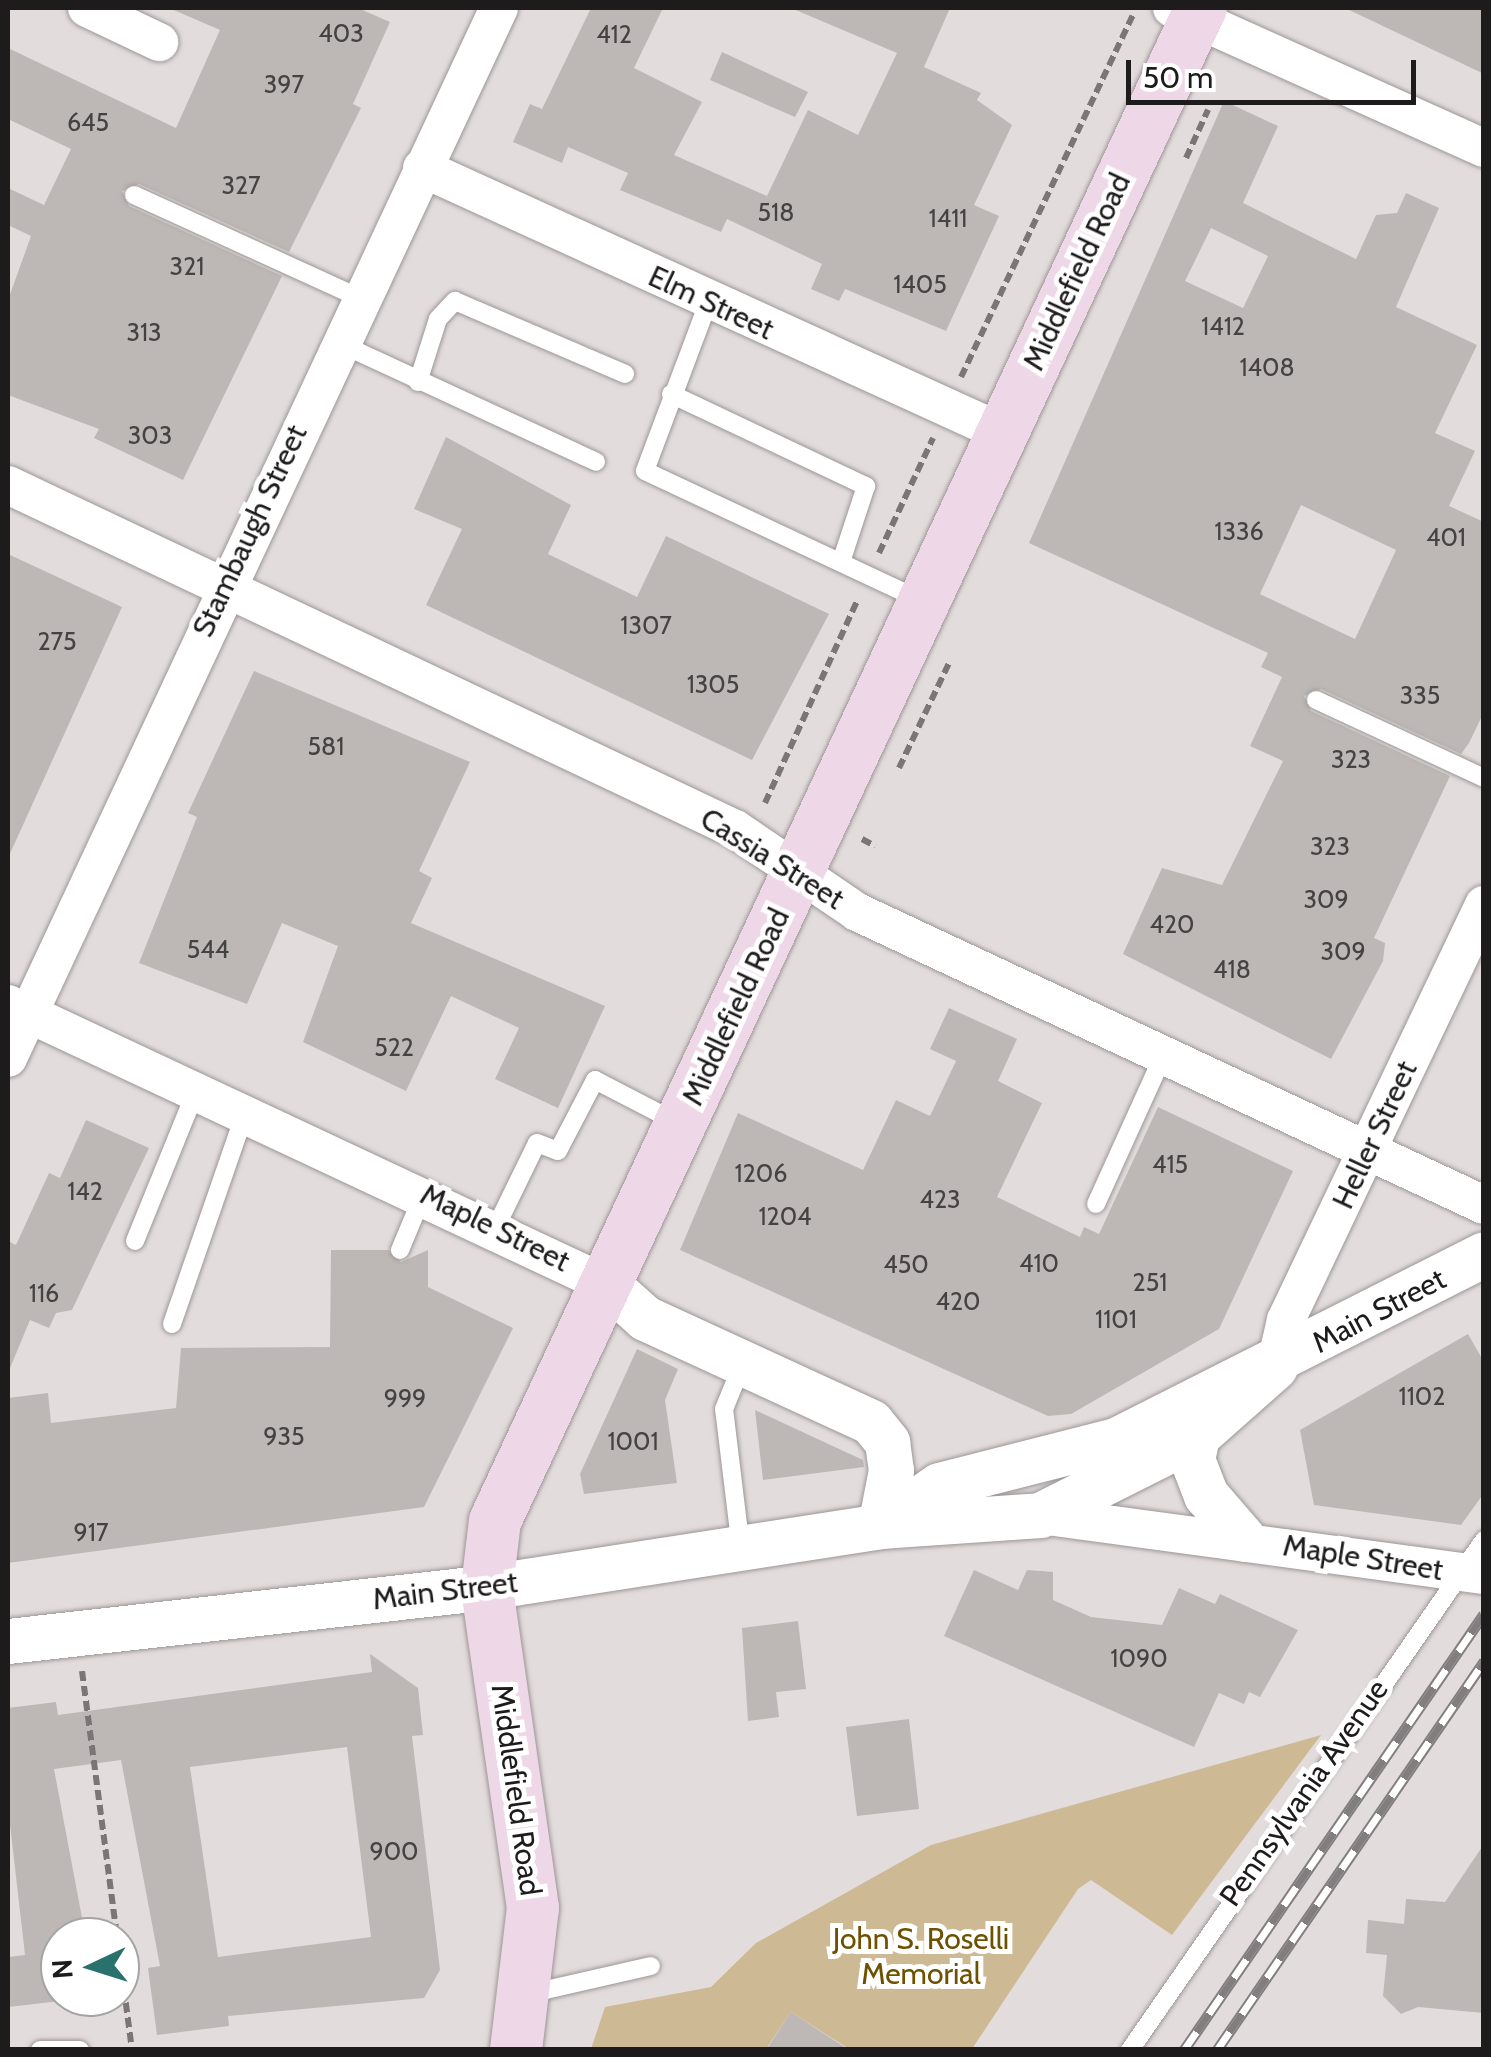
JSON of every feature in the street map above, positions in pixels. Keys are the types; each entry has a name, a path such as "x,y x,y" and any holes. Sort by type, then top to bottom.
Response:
{"main road":[{"name":"Middlefield Road","path":"516,2050 528,1994 533,1908 487,1586 495,1521 1002,432 1189,11"}],"street":[{"path":"86,8 159,42"},
{"name":"Stambaugh Street","path":"8,1058 18,1008 499,8"},
{"path":"1189,11 1484,148"},
{"name":"Elm Street","path":"422,168 708,303 1002,432"},
{"name":"Cassia Street","path":"8,485 735,829 858,912 1484,1205"},
{"name":"Heller Street","path":"1275,1367 1286,1320 1484,904"},
{"name":"Maple Street","path":"18,1008 496,1227 608,1285 645,1318 871,1422 887,1442 891,1470 880,1526"},
{"name":"Main Street","path":"880,1526 940,1486 1072,1458 1275,1367 1484,1254"},
{"name":"Main Street","path":"8,1641 487,1586 880,1526 1040,1515 1197,1436 1275,1367"},
{"name":"Maple Street","path":"1197,1436 1192,1459 1206,1495 1244,1539"},
{"name":"Maple Street","path":"1040,1515 1244,1539 1473,1574"}],"lane":[{"path":"134,195 360,298"},
{"path":"418,382 438,318 455,301 625,374"},
{"path":"708,303 645,458 651,478 923,601"},
{"path":"339,342 596,462"},
{"path":"671,394 866,486 841,562"},
{"path":"1316,700 1484,778"},
{"path":"1096,1204 1164,1054"},
{"path":"496,1227 537,1143 558,1151 595,1080 680,1125"},
{"path":"135,1240 196,1090"},
{"path":"172,1324 245,1112"},
{"path":"400,1250 424,1194"},
{"path":"741,1550 724,1410 742,1364"},
{"name":"Pennsylvania Avenue","path":"1130,2050 1473,1574 1484,1540"},
{"path":"528,1994 652,1966"},
{"path":"40,2050 80,2050"}],"path":[{"path":"82,1669 114,1917"},
{"path":"128,2017 132,2050"}],"green space":[{"name":"John S. Roselli Memorial","path":"1321,1735 1172,1935 1091,1880 1078,1889 972,2049 849,2049 791,2012 766,2049 591,2049 605,2007 711,1987 756,1943 931,1845"}],"building":[{"path":"169,8 358,8 390,22 353,104 361,108 289,252 139,184 122,191 129,206 282,276 183,480 94,438 99,429 8,395 8,300 31,236 8,225 8,188 44,205 71,149 8,119 8,48 176,128 220,30"},
{"path":"591,8 663,8 634,68 702,102 674,155 767,196 808,110 858,135 897,53 791,8 950,8 924,67 981,93 977,100 1012,125 974,205 999,216 946,331 845,289 839,301 811,289 822,264 727,219 721,232 620,190 628,173 568,147 562,163 513,142 530,104 542,109"},
{"path":"1345,8 1484,8 1484,74"},
{"path":"722,52 808,92 795,117 710,80"},
{"path":"1224,101 1278,126 1243,203 1356,259 1376,215 1397,213 1406,193 1439,208 1396,307 1477,345 1435,433 1475,451 1449,506 1484,522 1484,712 1461,754 1321,689 1304,696 1311,711 1450,776 1374,938 1385,943 1383,961 1331,1059 1123,954 1162,868 1222,885 1283,761 1250,746 1282,677 1261,667 1268,653 1029,543","holes":["1211,228 1268,256 1243,308 1185,281","1301,505 1396,550 1355,639 1260,594"]},
{"path":"446,437 571,505 548,554 637,597 666,536 829,614 752,760 426,605 462,529 414,509"},
{"path":"8,554 122,607 8,858"},
{"path":"254,671 470,762 419,871 432,878 411,923 605,1006 558,1108 495,1079 519,1028 451,996 406,1091 303,1042 338,946 282,923 247,1004 139,963 197,817 188,813"},
{"path":"949,1008 1017,1039 998,1081 1042,1103 997,1197 1080,1237 1084,1227 1099,1234 1158,1107 1293,1171 1219,1329 1071,1414 1048,1416 680,1250 738,1113 863,1170 896,1100 930,1116 956,1061 930,1049"},
{"path":"86,1120 149,1148 72,1310 56,1313 49,1328 30,1320 8,1373 8,1241 16,1245 49,1173 60,1178"},
{"path":"331,1250 388,1250 401,1262 428,1250 428,1287 513,1328 424,1507 8,1563 8,1398 48,1393 51,1423 176,1408 181,1348 330,1347"},
{"path":"1468,1334 1484,1362 1484,1493 1461,1525 1314,1505 1300,1430"},
{"path":"637,1349 678,1369 665,1400 677,1483 584,1494 580,1474"},
{"path":"755,1410 863,1460 864,1467 763,1480"},
{"path":"974,1570 1018,1590 1027,1570 1053,1572 1053,1600 1091,1617 1162,1625 1179,1588 1215,1604 1220,1594 1298,1630 1260,1697 1249,1692 1244,1704 1219,1693 1194,1747 944,1636"},
{"path":"798,1621 806,1689 776,1692 779,1717 748,1721 742,1628"},
{"path":"370,1654 418,1688 423,1735 412,1736 440,1970 424,1998 228,2016 229,2026 157,2035 148,1968 160,1966 121,1760 54,1769 82,1917 40,1917 40,2003 8,2007 8,1957 25,1955 8,1807 8,1708 56,1702 58,1715 372,1672","holes":["347,1747 371,1937 218,1957 190,1767"]},
{"path":"909,1719 919,1809 857,1816 846,1727"},
{"path":"1484,1844 1484,2013 1418,2007 1401,2014 1383,1996 1387,1955 1366,1953 1368,1920 1404,1924 1406,1899 1445,1902"},
{"path":"791,2012 849,2050 766,2050"}],"railway":[{"path":"1184,2050 1484,1614"},
{"path":"1217,2050 1484,1661"}]}
